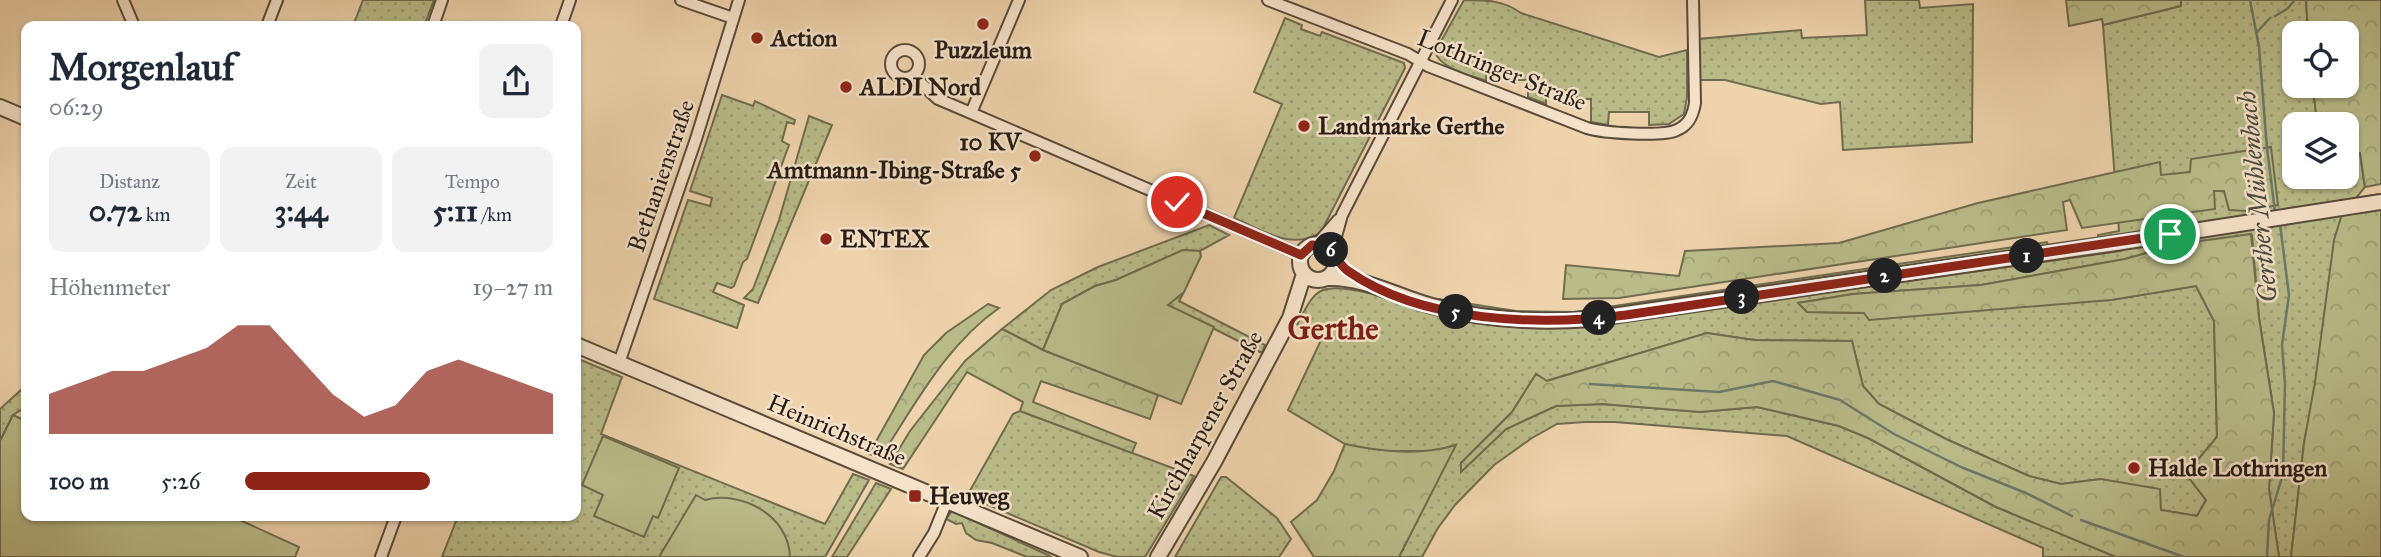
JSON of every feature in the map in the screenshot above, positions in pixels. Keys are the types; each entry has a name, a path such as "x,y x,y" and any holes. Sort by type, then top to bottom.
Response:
{"street":[{"path":"123,0 132,21"},
{"path":"269,21 277,0"},
{"path":"435,21 442,0"},
{"path":"563,21 570,0"},
{"path":"681,0 733,18"},
{"name":"Bethanienstraße","path":"619,363 696,139 739,0"},
{"path":"971,113 1019,0"},
{"name":"Lothringer Straße","path":"1268,0 1601,132 1673,132 1685,125 1692,116 1695,103 1693,0"},
{"path":"1452,0 1342,215 1317,244 1308,247 1301,255 1300,265 1304,274 1314,281 1349,279 1424,304 1483,316 1532,321 1591,319 2381,202"},
{"path":"913,76 938,99 1301,255"},
{"path":"0,107 21,116"},
{"path":"1325,279 1335,270 1334,255 1342,215"},
{"path":"1317,244 1328,247 1345,269 1376,287"},
{"name":"Kirchharpener Straße","path":"1292,315 1304,274"},
{"name":"Kirchharpener Straße","path":"1158,557 1214,462 1292,315 1309,290 1325,279"},
{"name":"Heinrichstraße","path":"581,347 1080,557"},
{"path":"923,556 947,501"},
{"path":"381,557 394,521"}],"green space":[{"path":"363,0 434,0 426,21 355,21"},
{"path":"1464,0 1501,3 1521,13 1659,57 1687,50 1687,97 1684,114 1669,124 1649,125 1649,112 1609,112 1608,125 1591,122 1591,99 1577,99 1577,90 1546,91 1546,104 1528,97 1528,80 1512,80 1512,70 1486,69 1486,81 1450,67 1438,58 1435,52"},
{"path":"1865,0 1919,0 1920,8 1973,4 1972,142 1843,150 1840,102 1821,104 1725,80 1699,80 1698,39 1801,30 1802,38 1867,35"},
{"path":"2066,0 2181,0 2181,6 2103,25 2102,19 2069,26"},
{"path":"2181,0 2306,0 2307,21 2282,21 2282,98 2314,98 2316,112 2282,112 2282,189 2359,189 2359,152 2365,187 2356,198 2381,194 2381,197 2352,201 2304,443 2291,557 2279,557 2269,489 2274,413 2259,318 2252,235 2179,244 2125,259 1981,285 1853,294 1799,303 1807,312 1864,313 2111,300 2196,286 2214,321 2217,437 2186,474 2206,500 2197,516 2161,510 2101,479 2061,484 2029,476 1946,439 1879,404 1863,386 1852,341 1754,340 1707,333 1546,381 1536,374 1512,412 1461,463 1462,471 1506,429 1556,406 1602,404 1700,412 1757,407 1839,426 1868,438 1996,507 2116,557 2043,557 2043,548 1787,436 1585,422 1557,424 1494,465 1455,505 1422,557 1399,557 1455,445 1435,451 1376,451 1345,444 1288,410 1323,336 1297,324 1311,300 1323,290 1334,288 1366,292 1480,321 1576,327 2121,251 2119,236 2098,239 2098,235 2119,231 2103,25 2181,6"},
{"path":"2306,0 2381,0 2381,184 2365,187 2359,153 2359,112 2316,112 2314,98 2359,98 2359,21 2307,21"},
{"path":"1285,18 1302,25 1301,29 1320,36 1322,32 1404,63 1405,68 1321,232 1299,240 1277,237 1234,218 1282,104 1254,92"},
{"path":"722,95 753,106 755,101 795,120 794,124 787,122 782,141 789,145 747,259 743,262 734,286 731,288 717,283 713,292 744,305 737,328 654,299 688,200 710,206 712,198 690,191"},
{"path":"809,116 832,125 758,303 744,298 753,289 779,220"},
{"path":"2271,147 2278,205 2246,211 2229,210 2224,191 2214,191 2215,209 2082,228 2070,200 2063,202 2067,230 1619,298 1563,299 1566,265 1679,276 1685,251 1839,243 1978,203 2160,162 2161,175 2190,172 2191,159"},
{"path":"2381,209 2381,557 2291,557 2304,443 2334,240 2342,214"},
{"path":"1209,225 1229,235 1200,251 1183,250 1116,280 1095,286 1062,304 1043,350 1002,329 1051,290 1098,267"},
{"path":"2251,234 2259,318 2274,413 2269,489 2279,557 2116,557 1996,507 1868,438 1839,426 1757,407 1700,412 1602,404 1556,406 1506,429 1461,472 1461,463 1512,412 1536,374 1547,381 1707,333 1754,340 1852,341 1863,386 1879,404 1946,439 2029,476 2061,484 2101,479 2160,489 2161,510 2197,516 2206,500 2186,474 2217,437 2214,321 2196,286 2111,300 1869,320 1864,313 1807,312 1798,303 1853,294 1981,285 2125,259 2179,244"},
{"path":"2047,242 2048,246 1594,314 1515,315 1438,302 1439,299 1516,311 1574,312"},
{"path":"1183,250 1200,251 1201,256 1184,292 1168,305 1214,327 1181,404 1043,350 1062,304 1095,286 1116,280"},
{"path":"1184,292 1179,301 1265,345 1262,353 1167,305"},
{"path":"988,304 999,308 980,323 947,358 880,458 869,454 924,355 946,333"},
{"path":"1002,329 1043,350 1158,395 1150,419 1041,381 1033,402 1136,443 1132,453 1020,411 1023,402 967,372 903,469 890,464 910,431 965,361"},
{"path":"581,360 622,377 601,434 825,524 853,474 869,480 825,557 442,557 456,521 581,521"},
{"path":"21,390 21,410 13,415 0,441 0,409"},
{"path":"1020,411 1194,476 1145,557 1117,557 1099,552 967,496 1013,414"},
{"path":"13,415 21,419 21,521 242,521 299,547 295,557 0,557 0,441"},
{"path":"603,436 679,468 658,518 653,516 644,537 594,516 603,495 582,485"},
{"path":"1345,444 1401,452 1429,451 1456,445 1399,557 1314,557 1291,522 1317,500 1334,471"},
{"path":"1221,477 1226,477 1277,518 1291,539 1279,557 1175,557"},
{"path":"876,483 891,489 847,557 832,557"},
{"path":"696,495 705,500 734,499 761,509 782,529 788,542 790,557 659,557"},
{"path":"952,511 1051,557 1027,557 992,543 976,540 966,533 962,523 956,524 946,519"}],"waterway":[{"name":"Gerther Mühlenbach","path":"2250,0 2259,47 2275,212"},
{"path":"2275,16 2295,0"},
{"path":"2256,33 2270,18"},
{"name":"Gerther Mühlenbach","path":"2267,557 2269,520 2283,474 2285,384 2282,345 2289,295 2280,224"},
{"path":"1590,384 1719,392 1773,381 1840,400 1894,434 2072,516"},
{"path":"2081,520 2184,557"}],"place":[{"name":"Puzzleum","path":"983,24"},
{"name":"Action","path":"757,38"},
{"name":"ALDI Nord","path":"846,87"},
{"name":"Landmarke Gerthe","path":"1304,126"},
{"name":"10 KV Amtmann-Ibing-Straße 5","path":"1035,156"},
{"name":"ENTEX","path":"826,239"},
{"name":"Halde Lothringen","path":"2134,468"},
{"name":"Heuweg","path":"915,496"}],"district":[{"name":"Gerthe","path":"1333,328"}],"route":[{"path":"1177,202 1301,255 1312,245 1328,247 1345,269 1376,287 1400,296 1455,311 1532,321 1626,315 2170,234"}]}
